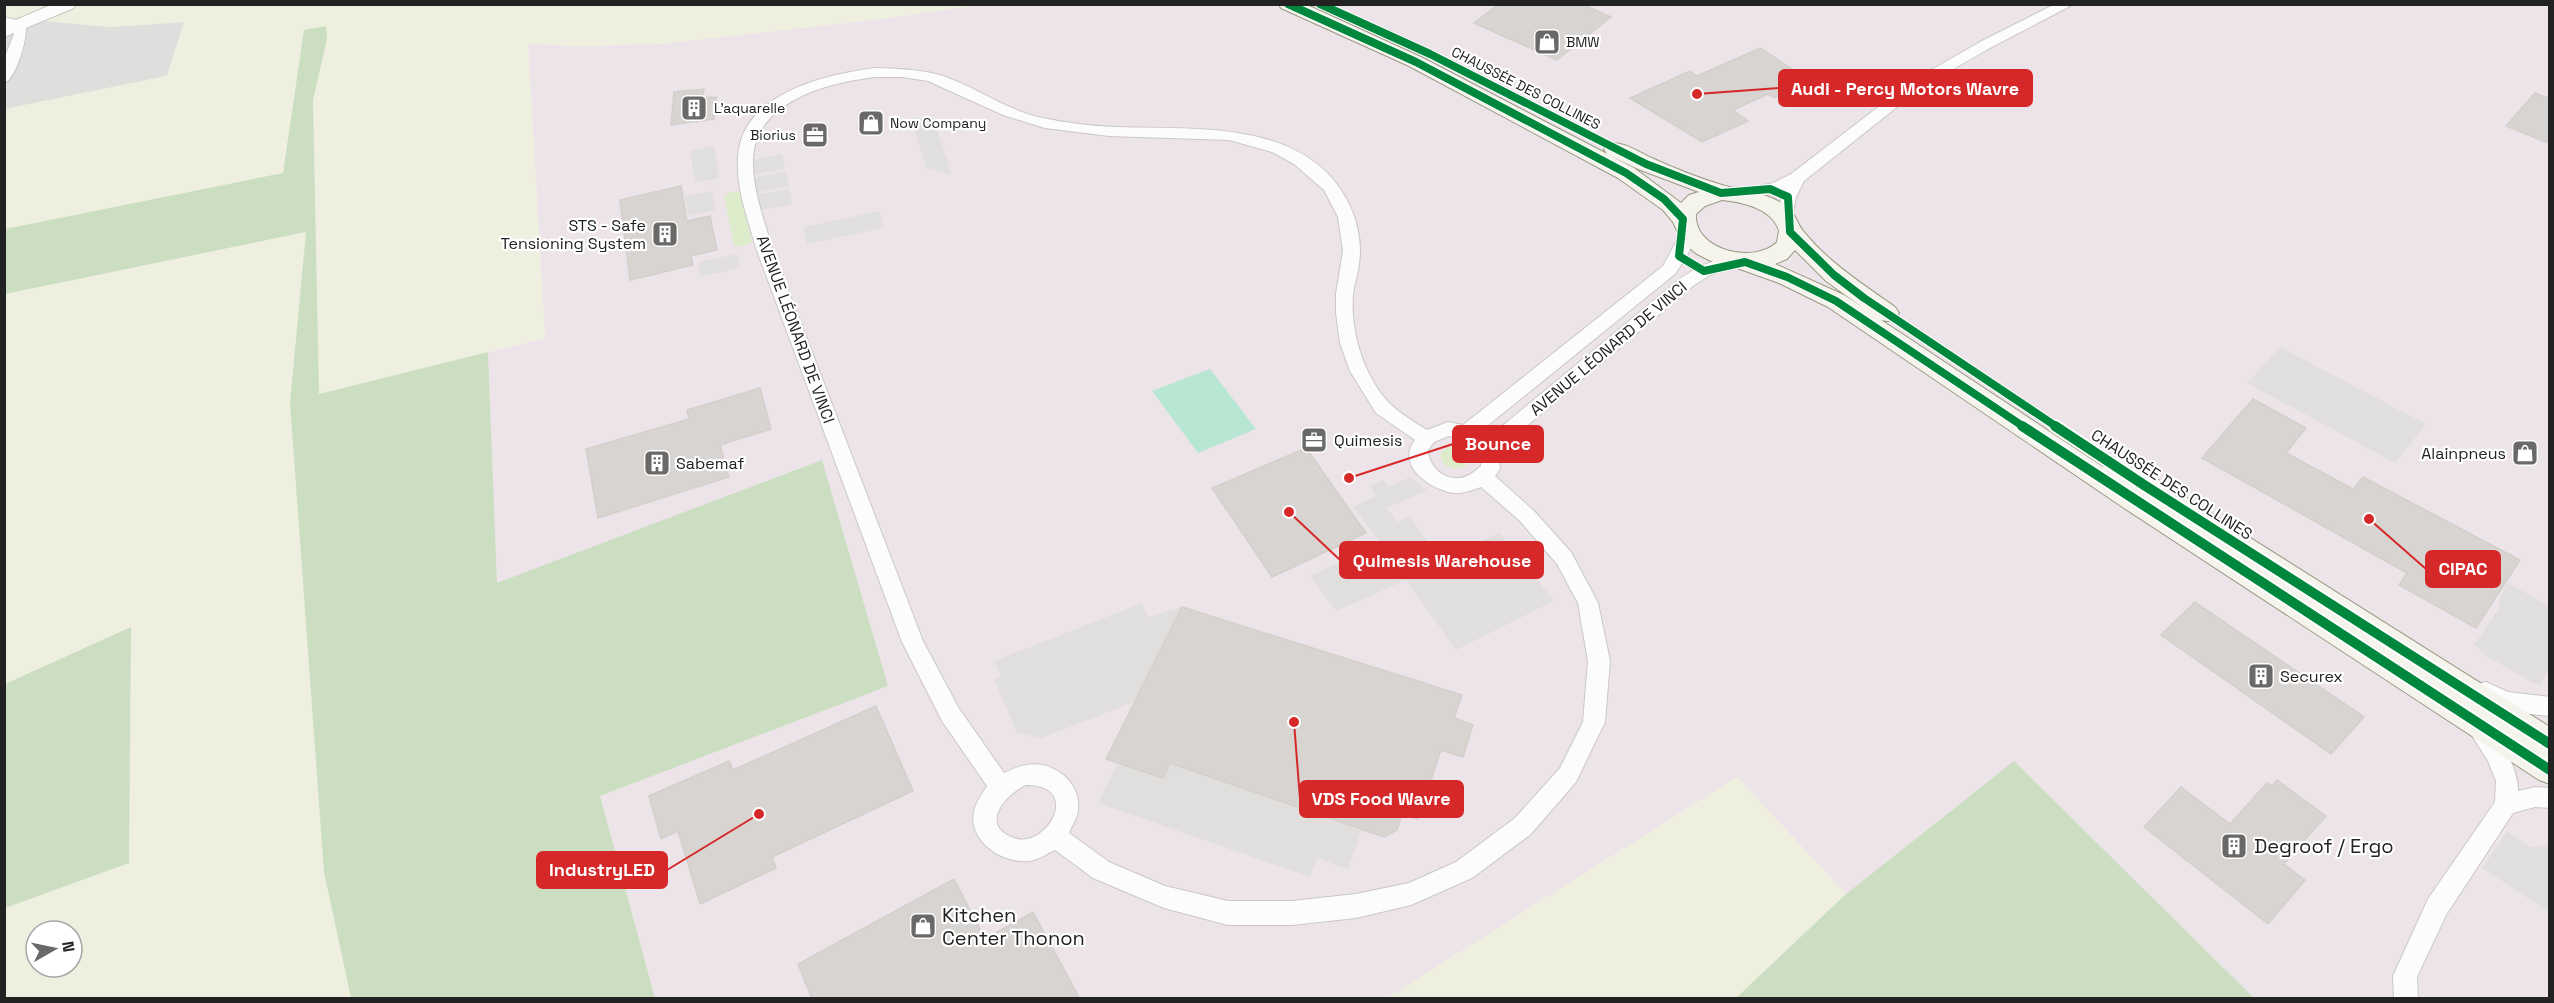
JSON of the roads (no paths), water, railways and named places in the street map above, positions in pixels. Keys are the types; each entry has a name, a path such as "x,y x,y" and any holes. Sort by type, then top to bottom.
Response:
{"main road":[{"name":"CHAUSSÉE DES COLLINES","path":"1288,4 1416,62 1626,173 1675,207 1686,227"},
{"name":"CHAUSSÉE DES COLLINES","path":"1320,4 1430,54 1646,164 1721,193"},
{"path":"1721,193 1744,195 1768,205 1788,226 1789,242 1783,250 1760,261 1739,261 1707,251 1686,227 1687,209 1695,201 1721,193"},
{"name":"CHAUSSÉE DES COLLINES","path":"1788,226 1834,275 1864,298 2214,530 2550,744"},
{"name":"CHAUSSÉE DES COLLINES","path":"1739,261 1787,277 1836,301 2131,499 2550,770"}],"street":[{"path":"10,26 68,4"},
{"path":"1744,195 1778,187 1797,178 1917,84 1984,45 2067,4"},
{"path":"4,79 21,34 10,26"},
{"name":"AVENUE LÉONARD DE VINCI","path":"1000,786 950,714 913,642 764,248 748,183 747,148 758,123 780,102 794,94 851,75 898,72 926,76 953,86 1011,114 1050,124 1085,130 1228,133 1266,145 1294,158 1322,178 1340,200 1350,230 1351,262 1343,297 1348,338 1359,372 1384,408 1425,438"},
{"path":"1788,226 1788,197 1797,178"},
{"name":"AVENUE LÉONARD DE VINCI","path":"1467,432 1668,270 1679,256 1686,227"},
{"name":"AVENUE LÉONARD DE VINCI","path":"1488,448 1687,282 1704,271 1739,261"},
{"path":"1448,429 1467,432 1476,436 1488,448 1492,460 1490,469 1477,482 1455,486 1442,484 1421,469 1417,458 1418,448 1425,438 1435,432 1448,429"},
{"path":"1055,836 1101,870 1164,897 1228,914 1292,913 1356,906 1411,894 1464,870 1523,826 1568,775 1594,722 1599,662 1588,603 1564,558 1527,516 1483,477"},
{"path":"2214,530 2279,559 2461,676 2505,701 2550,707"},
{"path":"2406,999 2405,976 2437,907 2505,805 2507,781 2501,764 2488,741 2473,722"},
{"path":"1026,775 1044,776 1056,782 1067,800 1068,813 1063,826 1055,836 1034,848 1020,849 999,842 990,833 986,812 990,799 1000,786 1012,778 1026,775"},
{"path":"2505,805 2535,797 2550,798"}],"place":[{"name":"BMW","path":"1547,42"},
{"name":"Audi - Percy Motors Wavre","path":"1697,94"},
{"name":"L'aquarelle","path":"694,108"},
{"name":"Now Company","path":"871,123"},
{"name":"Biorius","path":"815,135"},
{"name":"STS - Safe Tensioning System","path":"665,234"},
{"name":"Quimesis","path":"1314,440"},
{"name":"Alainpneus","path":"2525,453"},
{"name":"Sabemaf","path":"657,463"},
{"name":"Bounce","path":"1349,478"},
{"name":"Quimesis Warehouse","path":"1289,512"},
{"name":"CIPAC","path":"2369,519"},
{"name":"Securex","path":"2261,676"},
{"name":"VDS Food Wavre","path":"1294,722"},
{"name":"IndustryLED","path":"759,814"},
{"name":"Degroof / Ergo","path":"2234,846"},
{"name":"Kitchen Center Thonon","path":"923,926"}]}
